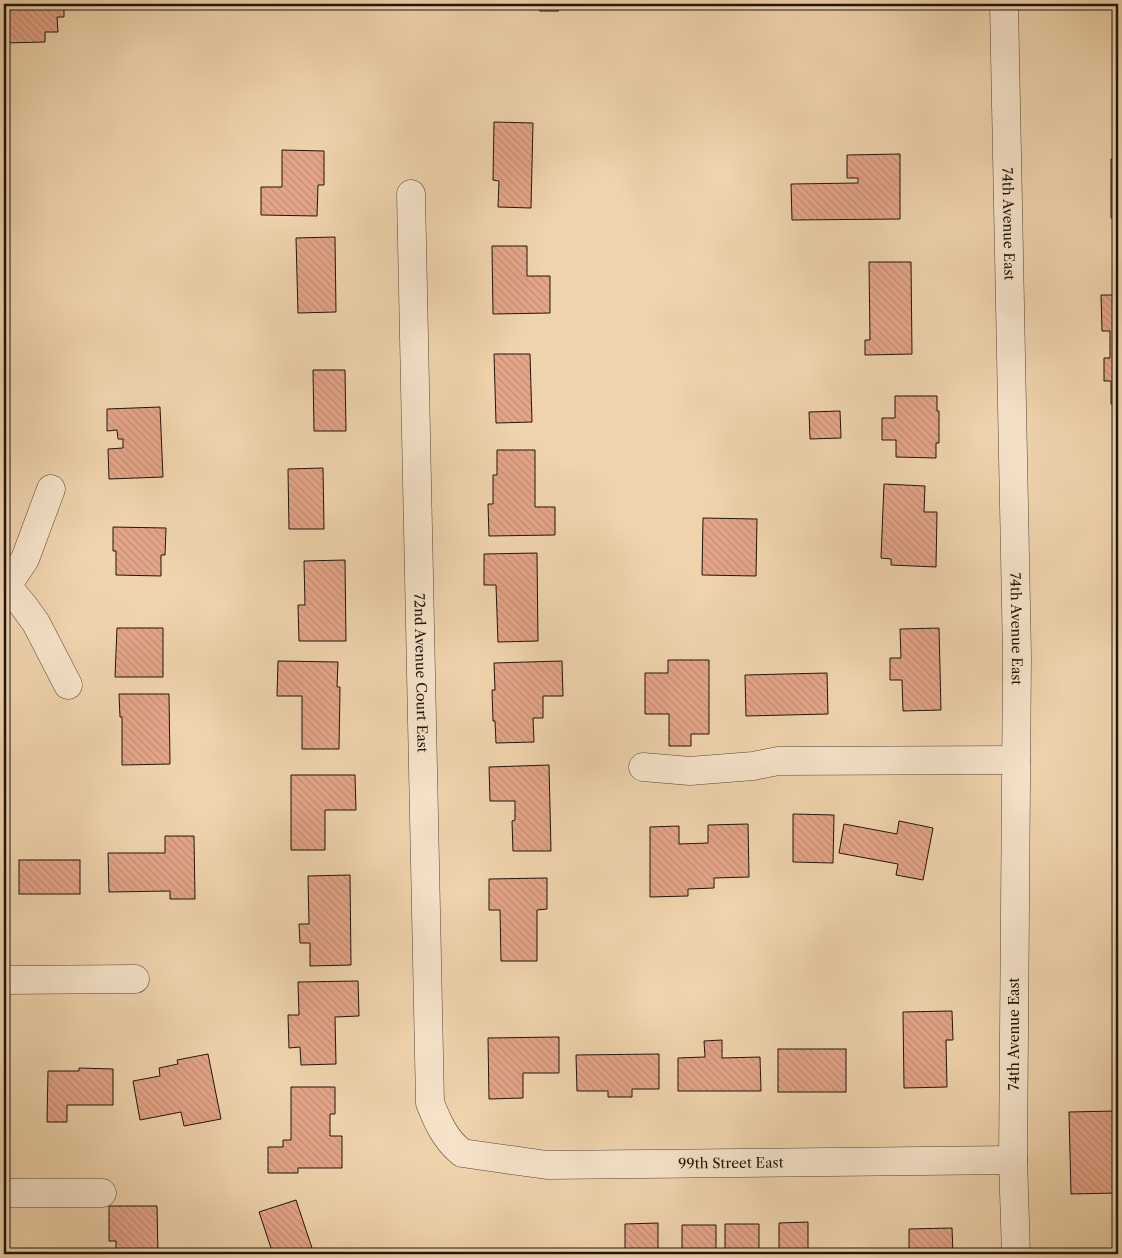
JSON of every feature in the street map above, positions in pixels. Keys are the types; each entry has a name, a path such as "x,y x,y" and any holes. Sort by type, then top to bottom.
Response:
{"street":[{"name":"74th Avenue East","path":"1004,4 1017,656 1013,1160 1016,1254"},
{"name":"72nd Avenue Court East","path":"411,194 430,1103 439,1126 452,1145"},
{"path":"51,490 25,559 5,586 24,605 36,623 68,685"},
{"path":"643,767 690,771 753,766 778,761 1016,760"},
{"path":"4,980 135,979"},
{"name":"99th Street East","path":"452,1145 462,1153 547,1165 1013,1160"},
{"path":"4,1193 102,1193"}],"building":[{"path":"4,4 64,4 64,17 57,17 58,32 45,32 45,42 4,43"},
{"path":"486,4 502,4 502,9 486,8"},
{"path":"540,4 558,4 558,11 540,11"},
{"path":"1117,118 1118,218 1111,218 1111,159 1117,159"},
{"path":"494,122 533,123 531,208 498,207 499,181 493,180"},
{"path":"282,150 324,151 324,185 318,185 317,216 261,215 261,187 282,187"},
{"path":"900,154 900,219 792,220 791,184 858,183 858,178 847,178 847,155"},
{"path":"335,237 336,312 298,313 296,238"},
{"path":"492,246 527,246 527,276 550,276 550,313 493,314"},
{"path":"869,262 911,262 912,354 865,355 865,340 870,340"},
{"path":"1115,265 1118,265 1118,404 1111,404 1111,381 1104,381 1104,358 1110,358 1110,331 1102,331 1101,295 1116,295"},
{"path":"494,354 530,354 532,422 496,423"},
{"path":"313,370 345,370 346,431 314,431"},
{"path":"895,396 937,396 939,443 936,443 936,458 896,457 896,440 882,440 882,418 895,418"},
{"path":"160,407 163,477 109,479 108,449 123,448 123,439 118,439 117,430 107,431 107,409"},
{"path":"840,411 841,438 810,439 809,412"},
{"path":"497,450 535,450 535,507 555,507 555,535 489,536 488,504 493,504 493,475 497,475"},
{"path":"323,468 324,529 289,529 288,469"},
{"path":"884,484 925,486 924,512 937,512 936,567 891,565 891,559 881,558"},
{"path":"703,518 757,519 756,576 702,575"},
{"path":"113,527 166,528 165,555 161,555 161,576 116,575"},
{"path":"537,553 538,641 498,642 496,585 484,585 484,554"},
{"path":"345,560 346,641 299,641 298,605 305,605 304,561"},
{"path":"117,628 163,628 163,677 115,677"},
{"path":"939,628 941,710 903,711 902,680 890,680 890,658 901,658 900,629"},
{"path":"668,660 709,660 709,734 691,734 691,746 669,746 669,714 645,714 645,673 668,673"},
{"path":"278,661 338,662 337,687 340,687 339,749 302,749 302,696 277,696"},
{"path":"562,661 563,696 543,696 543,718 533,718 534,742 496,743 492,690 495,690 494,663"},
{"path":"827,673 828,714 746,716 745,675"},
{"path":"119,694 169,694 170,764 122,765 122,717 120,717"},
{"path":"549,765 551,851 513,851 512,821 515,820 515,801 490,801 489,767"},
{"path":"291,775 355,775 356,810 325,810 325,850 291,850"},
{"path":"793,814 834,815 833,863 793,862"},
{"path":"899,821 933,828 923,880 896,875 898,864 839,853 844,824 897,834"},
{"path":"748,824 749,877 714,878 714,888 688,889 688,896 650,897 650,827 679,826 679,844 708,843 708,825"},
{"path":"165,836 194,836 195,899 170,899 170,891 109,892 108,853 165,853"},
{"path":"19,860 80,860 80,894 19,894"},
{"path":"350,875 351,965 310,966 310,943 300,943 299,924 309,924 308,876"},
{"path":"547,878 547,909 537,910 537,961 501,961 500,910 489,910 489,879"},
{"path":"358,981 359,1016 335,1017 336,1064 301,1065 300,1047 289,1048 288,1015 299,1015 298,982"},
{"path":"952,1011 953,1040 946,1040 947,1087 904,1088 903,1012"},
{"path":"559,1037 559,1073 523,1073 523,1098 489,1099 488,1038"},
{"path":"722,1040 722,1058 760,1057 761,1091 678,1091 678,1058 705,1057 704,1041"},
{"path":"778,1049 846,1049 846,1092 778,1092"},
{"path":"208,1054 221,1119 184,1126 181,1112 140,1120 133,1081 160,1076 159,1068 178,1064 177,1060"},
{"path":"659,1054 659,1089 632,1089 632,1097 608,1097 608,1091 577,1091 576,1055"},
{"path":"79,1068 113,1069 113,1105 67,1105 67,1122 47,1122 48,1071 79,1071"},
{"path":"291,1087 335,1087 335,1114 330,1114 330,1136 342,1136 342,1168 298,1168 298,1173 268,1173 268,1147 283,1147 283,1140 291,1140"},
{"path":"1116,1111 1118,1193 1071,1194 1069,1112"},
{"path":"296,1200 314,1254 273,1254 259,1212"},
{"path":"109,1206 157,1206 158,1254 116,1254 116,1241 109,1241"},
{"path":"808,1222 808,1252 830,1252 830,1254 779,1254 779,1223"},
{"path":"658,1223 658,1254 625,1254 625,1224"},
{"path":"725,1224 759,1224 759,1254 682,1254 682,1225 716,1225 716,1249 725,1249"},
{"path":"952,1228 953,1254 909,1254 909,1229"},
{"path":"555,1250 555,1254 520,1254 520,1251"}]}
